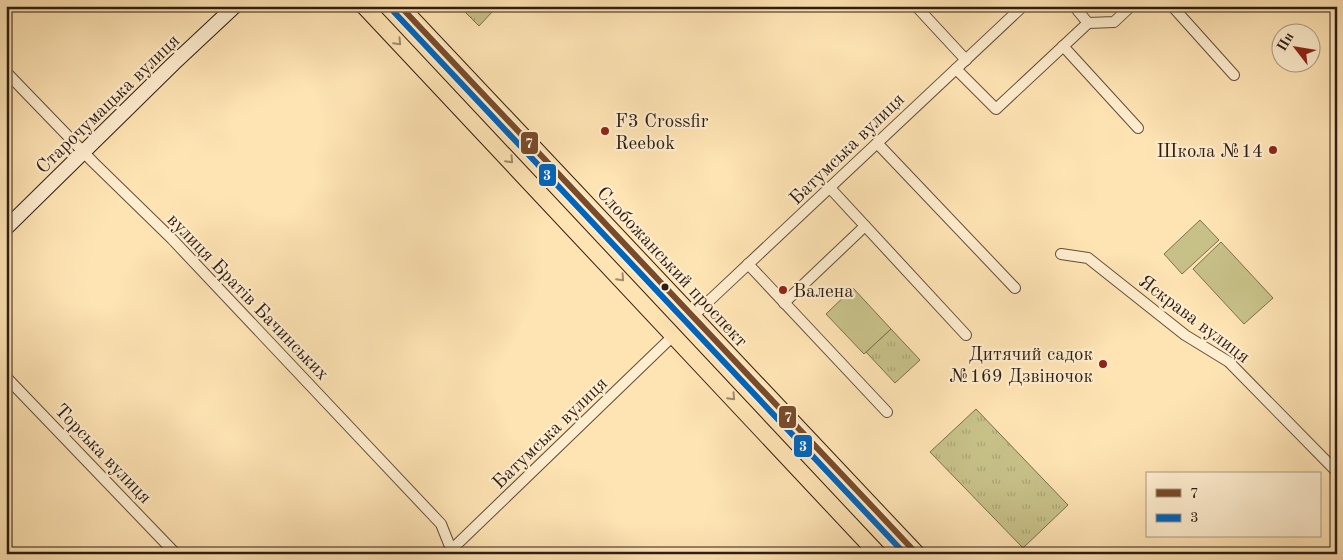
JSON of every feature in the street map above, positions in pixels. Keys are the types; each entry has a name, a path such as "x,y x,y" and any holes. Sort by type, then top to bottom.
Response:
{"main road":[{"path":"364,6 878,554"},
{"name":"Слобожанський проспект","path":"400,6 917,554"}],"street":[{"name":"Старочумацька вулиця","path":"6,228 234,6"},
{"path":"916,6 966,60"},
{"name":"Батумська вулиця","path":"693,316 1023,6"},
{"path":"1074,6 1088,23"},
{"path":"956,69 996,109 1088,23 1114,22 1132,6"},
{"path":"1172,6 1234,75"},
{"path":"1063,46 1138,128"},
{"name":"вулиця Братів Бачинських","path":"6,72 83,152 172,239 441,524 451,552"},
{"path":"877,143 1015,288"},
{"path":"830,188 966,335"},
{"path":"784,303 865,226"},
{"name":"Яскрава вулиця","path":"1061,254 1088,258 1185,335 1229,362 1337,472"},
{"path":"748,264 887,412"},
{"name":"Батумська вулиця","path":"451,552 674,335"},
{"name":"Торська вулиця","path":"6,378 176,554"}],"green space":[{"path":"467,6 488,6 493,11 479,26 463,10"},
{"path":"1200,220 1219,240 1182,274 1164,254"},
{"path":"1221,242 1273,298 1244,324 1193,269"},
{"path":"853,288 891,329 864,354 826,314"},
{"path":"891,329 920,360 895,383 866,352"},
{"path":"976,409 1068,505 1023,548 930,452"}],"transit line":[{"name":"7","path":"400,6 917,554"},
{"name":"3","path":"394,12 905,554"}],"place":[{"name":"F3 Crossfir Reebok","path":"605,131"},
{"name":"Школа №14","path":"1273,150"},
{"name":"Валена","path":"783,290"},
{"name":"Дитячий садок №169 Дзвіночок","path":"1103,364"}]}
